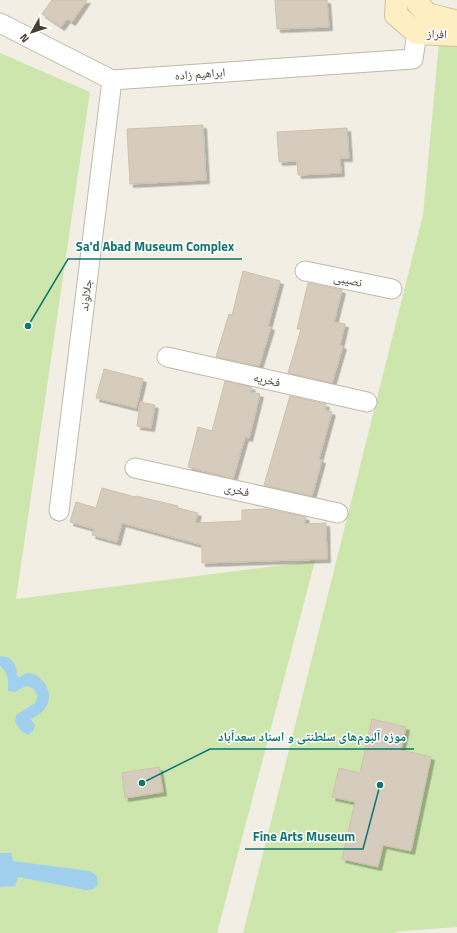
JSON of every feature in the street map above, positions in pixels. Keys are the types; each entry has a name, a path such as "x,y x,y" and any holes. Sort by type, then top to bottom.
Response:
{"street":[{"path":"397,0 396,15 417,33"},
{"path":"417,33 419,2"},
{"name":"افراز","path":"419,2 427,14 457,22"},
{"path":"0,23 112,80"},
{"name":"افراز","path":"417,33 457,35"},
{"name":"ابراهیم زاده","path":"112,80 413,59 417,33"},
{"name":"جلالوند","path":"59,511 112,80"},
{"name":"نصیبی","path":"304,271 392,289"},
{"name":"فخریه","path":"167,357 367,402"},
{"name":"فخری","path":"136,468 338,513"}],"green space":[{"path":"439,43 457,46 457,927 392,933 243,933 423,215"},
{"path":"0,53 90,92 16,599 315,561 217,933 0,933"}],"water":[{"path":"0,656 11,659 15,665 17,676 21,677 27,673 34,674 46,685 49,694 48,703 43,711 31,719 35,725 33,731 28,735 20,730 15,722 16,715 35,703 38,696 33,688 26,686 15,692 8,691 7,677 5,671 0,666"},
{"path":"0,853 11,853 13,861 90,871 97,876 98,885 93,889 86,890 18,877 15,886 0,887"}],"building":[{"path":"52,0 87,0 72,22 67,19 61,27 42,14"},
{"path":"275,0 327,0 329,27 277,29"},
{"path":"203,125 206,180 130,184 127,129"},
{"path":"347,128 349,158 340,158 341,173 298,175 297,161 279,162 277,132"},
{"path":"243,271 280,281 268,326 271,327 259,366 216,357 229,314 232,315"},
{"path":"308,283 342,290 334,322 345,324 340,345 343,346 332,383 288,373 301,329 297,329"},
{"path":"104,369 143,379 136,408 96,398"},
{"path":"225,381 252,387 250,392 260,394 249,438 245,437 233,479 188,467 198,427 212,431"},
{"path":"290,396 326,404 325,410 332,412 319,459 322,460 312,496 264,485"},
{"path":"140,402 155,405 151,428 137,426"},
{"path":"102,488 178,506 178,508 198,513 195,523 242,521 242,510 267,509 306,517 304,524 326,523 327,559 202,563 202,545 122,523 117,542 92,535 94,529 70,522 76,502 96,508"},
{"path":"372,719 406,727 401,750 431,757 411,851 383,845 378,867 342,859 355,802 332,797 339,768 360,773"},
{"path":"159,767 163,792 125,798 122,773"}],"place":[{"name":"Sa'd Abad Museum Complex","path":"28,326"},
{"name":"موزه آلبوم‌های سلطنتی و اسناد سعدآباد","path":"142,783"},
{"name":"Fine Arts Museum","path":"380,785"}]}
